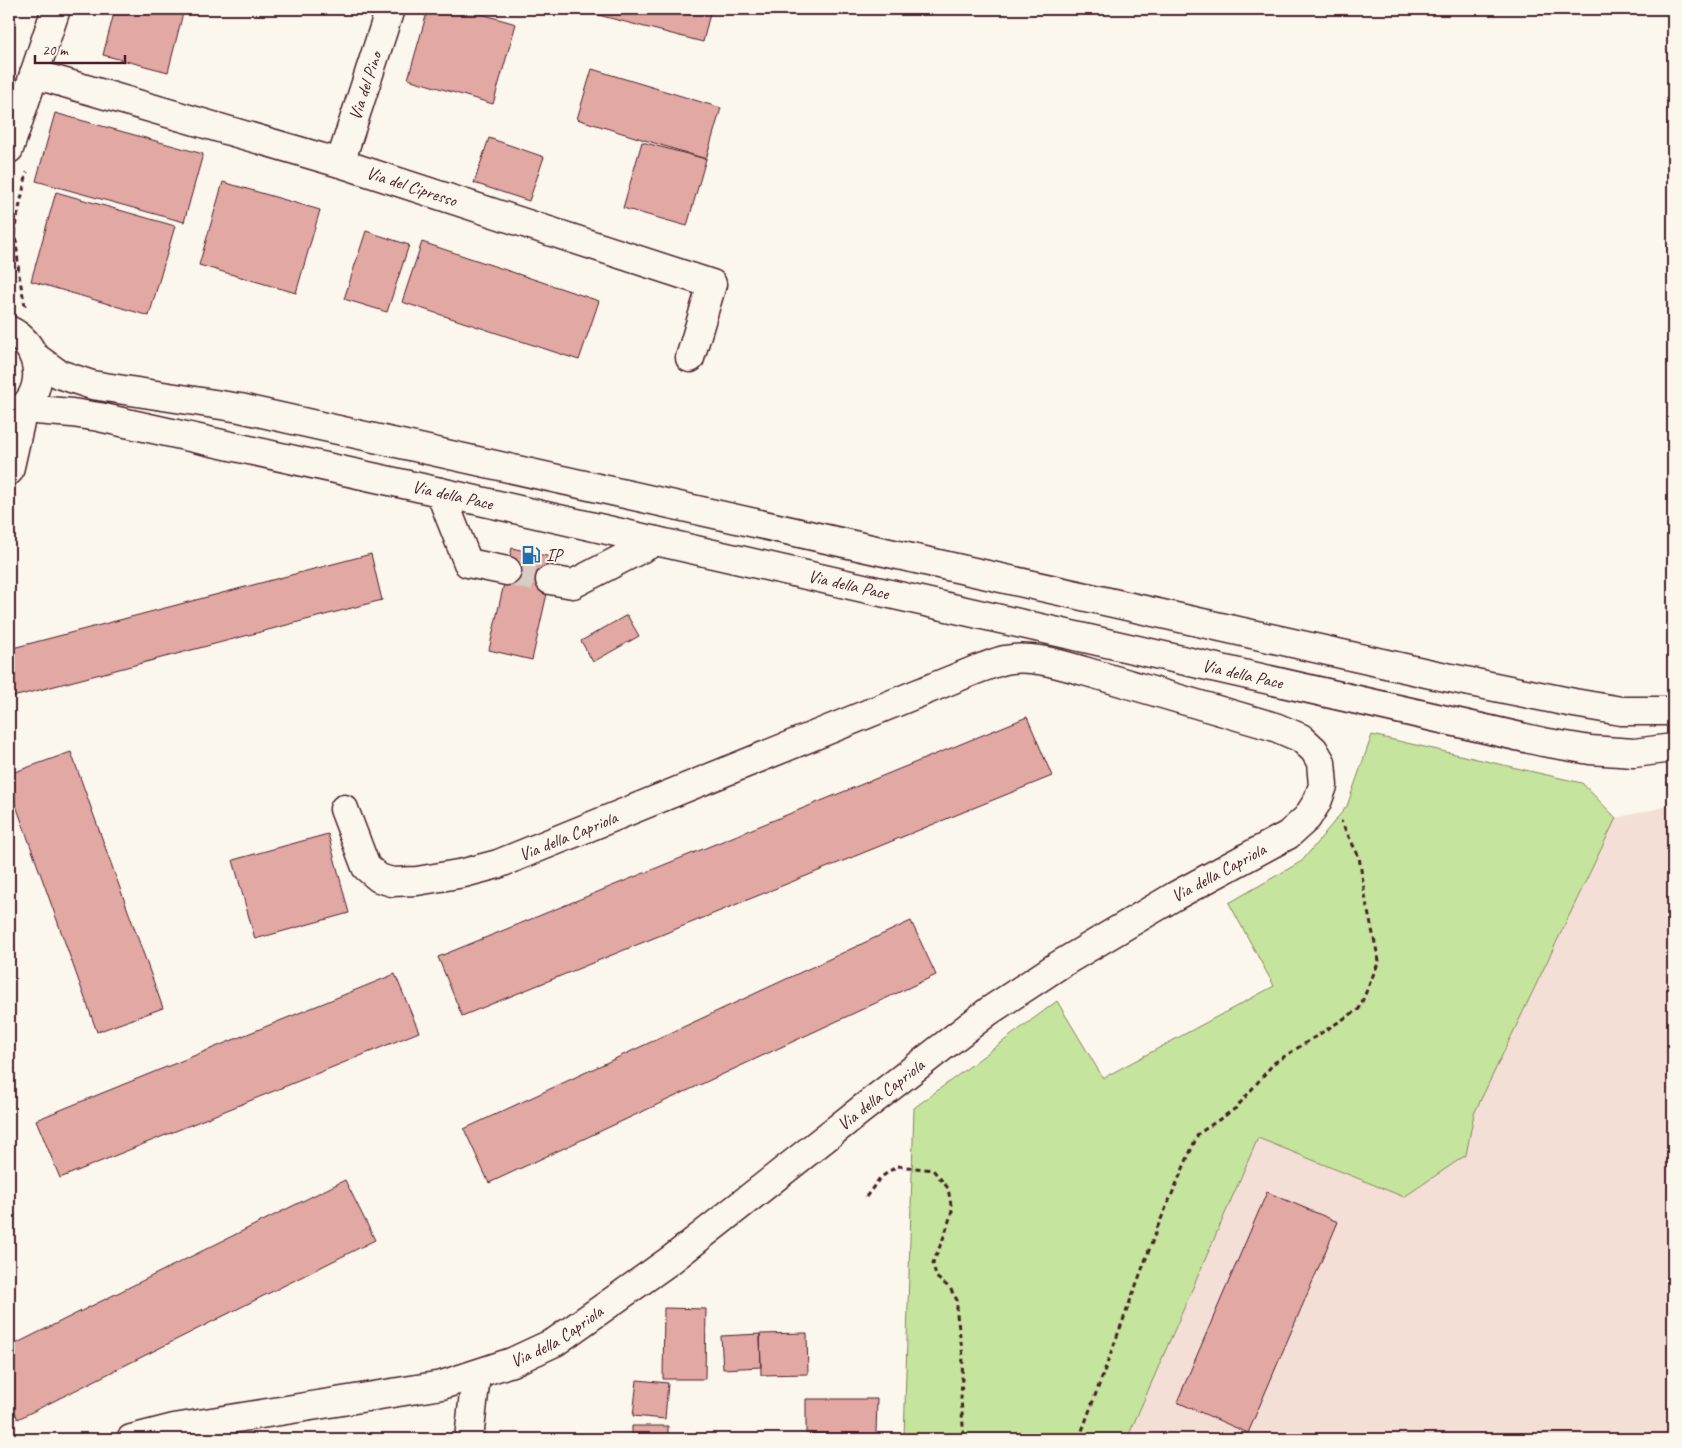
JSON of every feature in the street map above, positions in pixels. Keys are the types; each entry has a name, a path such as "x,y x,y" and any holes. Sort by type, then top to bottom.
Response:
{"street":[{"path":"9,149 56,9"},
{"name":"Via del Pino","path":"340,163 390,9"},
{"name":"Via del Cipresso","path":"34,74 340,163 712,284 690,358"},
{"path":"9,471 16,414 32,398 37,370 34,356 15,323"},
{"path":"34,356 59,374 92,384 249,410 1431,674 1621,711 1673,711"},
{"name":"Via della Pace","path":"16,414 65,412 99,417 440,492 1543,742 1590,750 1634,753 1673,748"},
{"path":"440,492 468,563 507,571"},
{"path":"550,580 574,584 656,541"},
{"name":"Via della Capriola","path":"131,1439 174,1428 442,1385 512,1362 555,1342 672,1259 989,1011 1059,965 1175,896 1288,835 1307,818 1317,802 1322,786 1321,762 1314,750 1301,738 1275,727 1057,663 1030,659 1004,660 978,669 498,864 464,873 417,881 392,882 379,878 366,867 344,809"},
{"path":"469,1439 476,1375"}],"path":[{"path":"15,323 19,275 15,227 29,168"},
{"path":"1079,1439 1158,1226 1198,1134 1236,1108 1274,1063 1359,1009 1379,961 1366,907 1360,857 1322,786"},
{"path":"866,1197 880,1178 897,1166 933,1170 948,1188 952,1211 933,1263 936,1277 950,1288 957,1300 957,1315 963,1356 960,1400 964,1439"}],"shaded area":[{"path":"1673,805 1673,1439 1127,1439 1258,1138 1404,1197 1465,1155 1474,1114 1616,818"}],"green space":[{"path":"1372,735 1582,783 1616,818 1474,1114 1466,1155 1404,1197 1258,1138 1127,1439 904,1439 914,1108 1057,1001 1103,1078 1274,986 1229,903 1302,861 1347,806"}],"building":[{"path":"115,9 184,9 168,72 103,55"},
{"path":"428,9 464,9 516,24 493,104 408,79"},
{"path":"575,9 711,9 703,42"},
{"path":"592,69 721,108 706,159 577,119"},
{"path":"55,113 203,154 184,222 36,181"},
{"path":"489,138 544,157 529,201 474,183"},
{"path":"642,142 706,159 687,226 623,208"},
{"path":"223,182 320,210 296,293 199,265"},
{"path":"56,192 175,226 149,316 31,281"},
{"path":"366,231 409,245 387,312 344,299"},
{"path":"422,242 599,301 579,360 402,302"},
{"path":"512,548 555,558 532,660 489,650"},
{"path":"371,554 382,600 9,698 9,649"},
{"path":"627,615 639,636 593,662 581,641"},
{"path":"1027,717 1052,776 462,1016 438,957"},
{"path":"71,752 163,1008 97,1032 9,786 9,774"},
{"path":"328,834 349,913 255,939 233,860"},
{"path":"911,921 936,975 489,1183 464,1129"},
{"path":"395,974 419,1032 60,1178 36,1120"},
{"path":"345,1180 375,1240 18,1419 9,1401 9,1347"},
{"path":"1267,1192 1338,1222 1248,1433 1177,1402"},
{"path":"664,1308 706,1309 705,1379 663,1379"},
{"path":"807,1333 808,1374 761,1375 760,1334"},
{"path":"760,1334 761,1367 723,1369 721,1336"},
{"path":"637,1380 668,1383 665,1419 633,1416"},
{"path":"806,1399 877,1399 876,1434 806,1433"},
{"path":"632,1426 668,1426 668,1439 632,1439"}],"tunnel":[{"path":"507,571 550,580"}],"place":[{"name":"IP","path":"531,555"}]}
